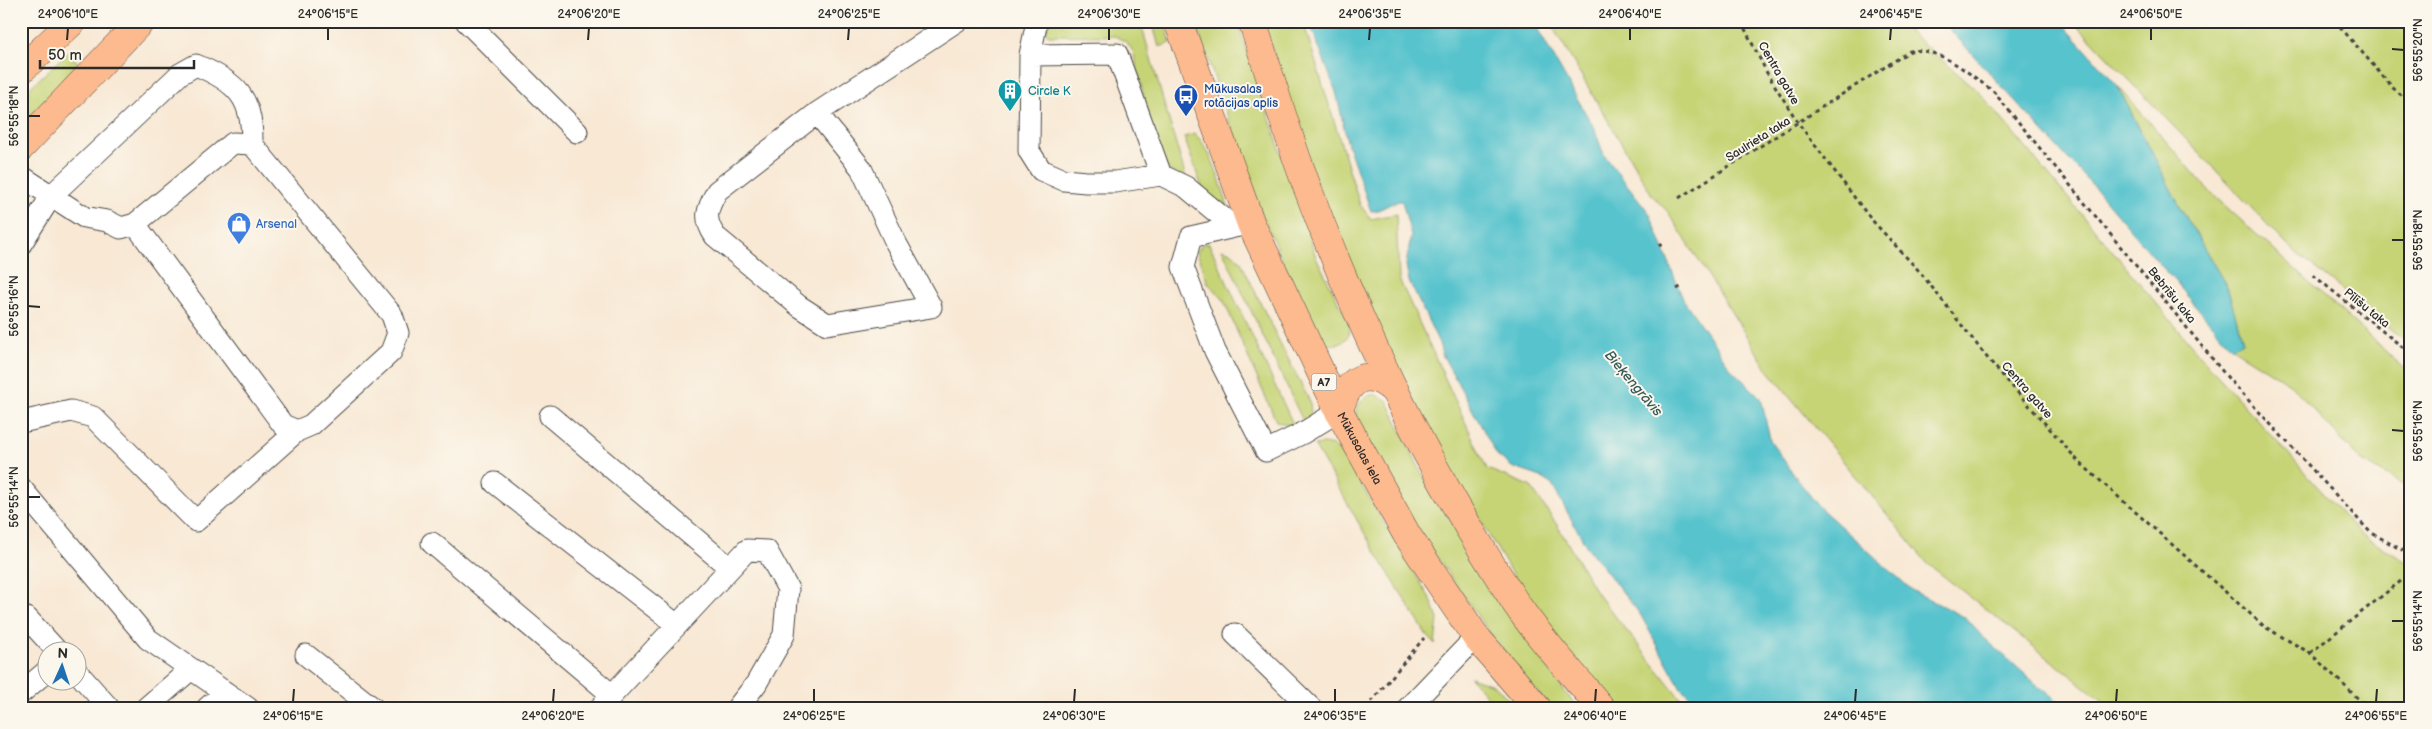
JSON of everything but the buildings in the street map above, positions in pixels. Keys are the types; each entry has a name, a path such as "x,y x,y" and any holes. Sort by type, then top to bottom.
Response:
{"highway":[{"path":"21,70 73,21"},
{"path":"21,146 141,21"},
{"name":"Mūkusalas iela","path":"1178,21 1242,225 1339,411 1407,535 1476,637 1536,708"},
{"path":"1252,21 1306,184 1365,328 1396,391 1457,507 1518,607 1601,708"},
{"path":"1339,411 1347,388 1362,379 1380,380 1396,391"}],"street":[{"path":"466,21 577,132"},
{"path":"817,113 861,168 896,243 931,307 827,324 799,306 715,236 707,224 708,207 717,191 817,113 957,21"},
{"path":"1037,21 1030,55 1029,151 1041,170 1064,180 1086,182 1115,182 1161,175 1186,187 1242,225"},
{"path":"1030,55 1117,54 1161,175"},
{"path":"21,244 52,195 180,74 196,65 222,76 240,92 252,122 252,144 392,316 398,333 391,352 311,425 297,431 196,521 93,417 71,411 26,421 21,419"},
{"path":"21,176 84,217 107,221 121,228 135,224 233,143 252,144"},
{"path":"135,224 281,423 297,431"},
{"path":"1242,225 1191,237 1183,267 1215,351 1266,451 1303,434 1339,411"},
{"path":"550,416 730,568"},
{"path":"495,483 677,625"},
{"path":"21,488 148,639 248,708"},
{"path":"432,543 606,701 747,550 767,551 788,589 784,635 756,684 736,708"},
{"path":"23,616 48,642"},
{"path":"1235,634 1311,708"},
{"path":"1408,708 1476,637"},
{"path":"306,655 373,708"},
{"path":"146,708 191,669"},
{"path":"21,693 38,679"},
{"path":"88,684 109,708"},
{"path":"207,708 225,692"}],"path":[{"name":"Centra gatve","path":"1741,21 1767,73 1799,124 1870,218 1920,272 1989,360 2078,461 2265,627 2310,653 2368,708"},
{"path":"2335,21 2393,88 2411,102"},
{"name":"Saulrieta taka","path":"1679,198 1799,124 1910,51 1922,49"},
{"name":"Bebrīšu taka","path":"1922,49 1948,59 1993,91 2228,378 2370,532 2402,550 2411,551"},
{"path":"1659,246 1664,243"},
{"name":"Pīlīšu taka","path":"2313,275 2411,354"},
{"path":"1677,289 1682,286"},
{"path":"2310,653 2411,574"},
{"path":"1366,708 1424,638"}],"green space":[{"path":"1048,21 1140,21 1188,185 1167,168 1157,153 1133,51 1126,42 1115,36 1049,35 1046,33"},
{"path":"1152,21 1165,21 1171,43 1159,47"},
{"path":"1195,21 1237,21 1316,257 1350,325 1349,335 1342,343 1329,345 1318,342 1257,203"},
{"path":"1263,21 1303,21 1360,205 1371,219 1396,214 1399,279 1487,469 1530,486 1557,525 1596,592 1688,708 1610,708 1562,646 1512,574 1440,452 1392,357 1319,191"},
{"path":"1549,21 1902,21 1911,33 1980,93 2209,366 2360,534 2411,565 2411,708 2112,708 1928,564 1768,370 1668,212 1652,195"},
{"path":"2073,21 2411,21 2411,345 2286,244"},
{"path":"69,51 80,66 21,127 21,96"},
{"path":"2117,85 2212,194 2403,367 2411,371 2411,490 2359,459 2291,385 2232,348 2243,341 2227,287 2179,205"},
{"path":"1195,134 1207,149 1228,206 1204,193 1184,137"},
{"path":"1203,243 1210,246 1293,424 1291,426 1276,421 1223,299 1208,283 1197,252"},
{"path":"1222,249 1231,252 1240,260 1310,402 1311,414 1303,421"},
{"path":"1374,394 1387,400 1423,476 1511,618 1577,708 1550,708 1486,628 1416,527 1355,417 1360,402"},
{"path":"1314,445 1334,446 1345,458 1431,600 1438,619 1435,644 1426,634 1373,548"},
{"path":"1470,677 1496,686 1516,708 1497,708"}],"water":[{"name":"Bieķengrāvis","path":"1309,21 1533,21 1594,128 1604,155 1650,214 1683,299 1732,370 1761,398 1770,440 1794,475 1819,507 1913,591 1964,617 1982,636 2036,684 2067,708 1702,708 1681,688 1640,614 1587,547 1552,485 1541,477 1512,467 1497,455 1442,354 1439,343 1409,281 1406,265 1411,235 1402,201 1371,211 1348,145 1336,92"},
{"path":"1942,21 2060,21 2117,85 2179,205 2227,287 2243,341 2232,348 2093,186"}],"place":[{"name":"Circle K","path":"1010,112"},
{"name":"Mūkusalas rotācijas aplis","path":"1186,117"},
{"name":"Arsenal","path":"239,245"}]}
